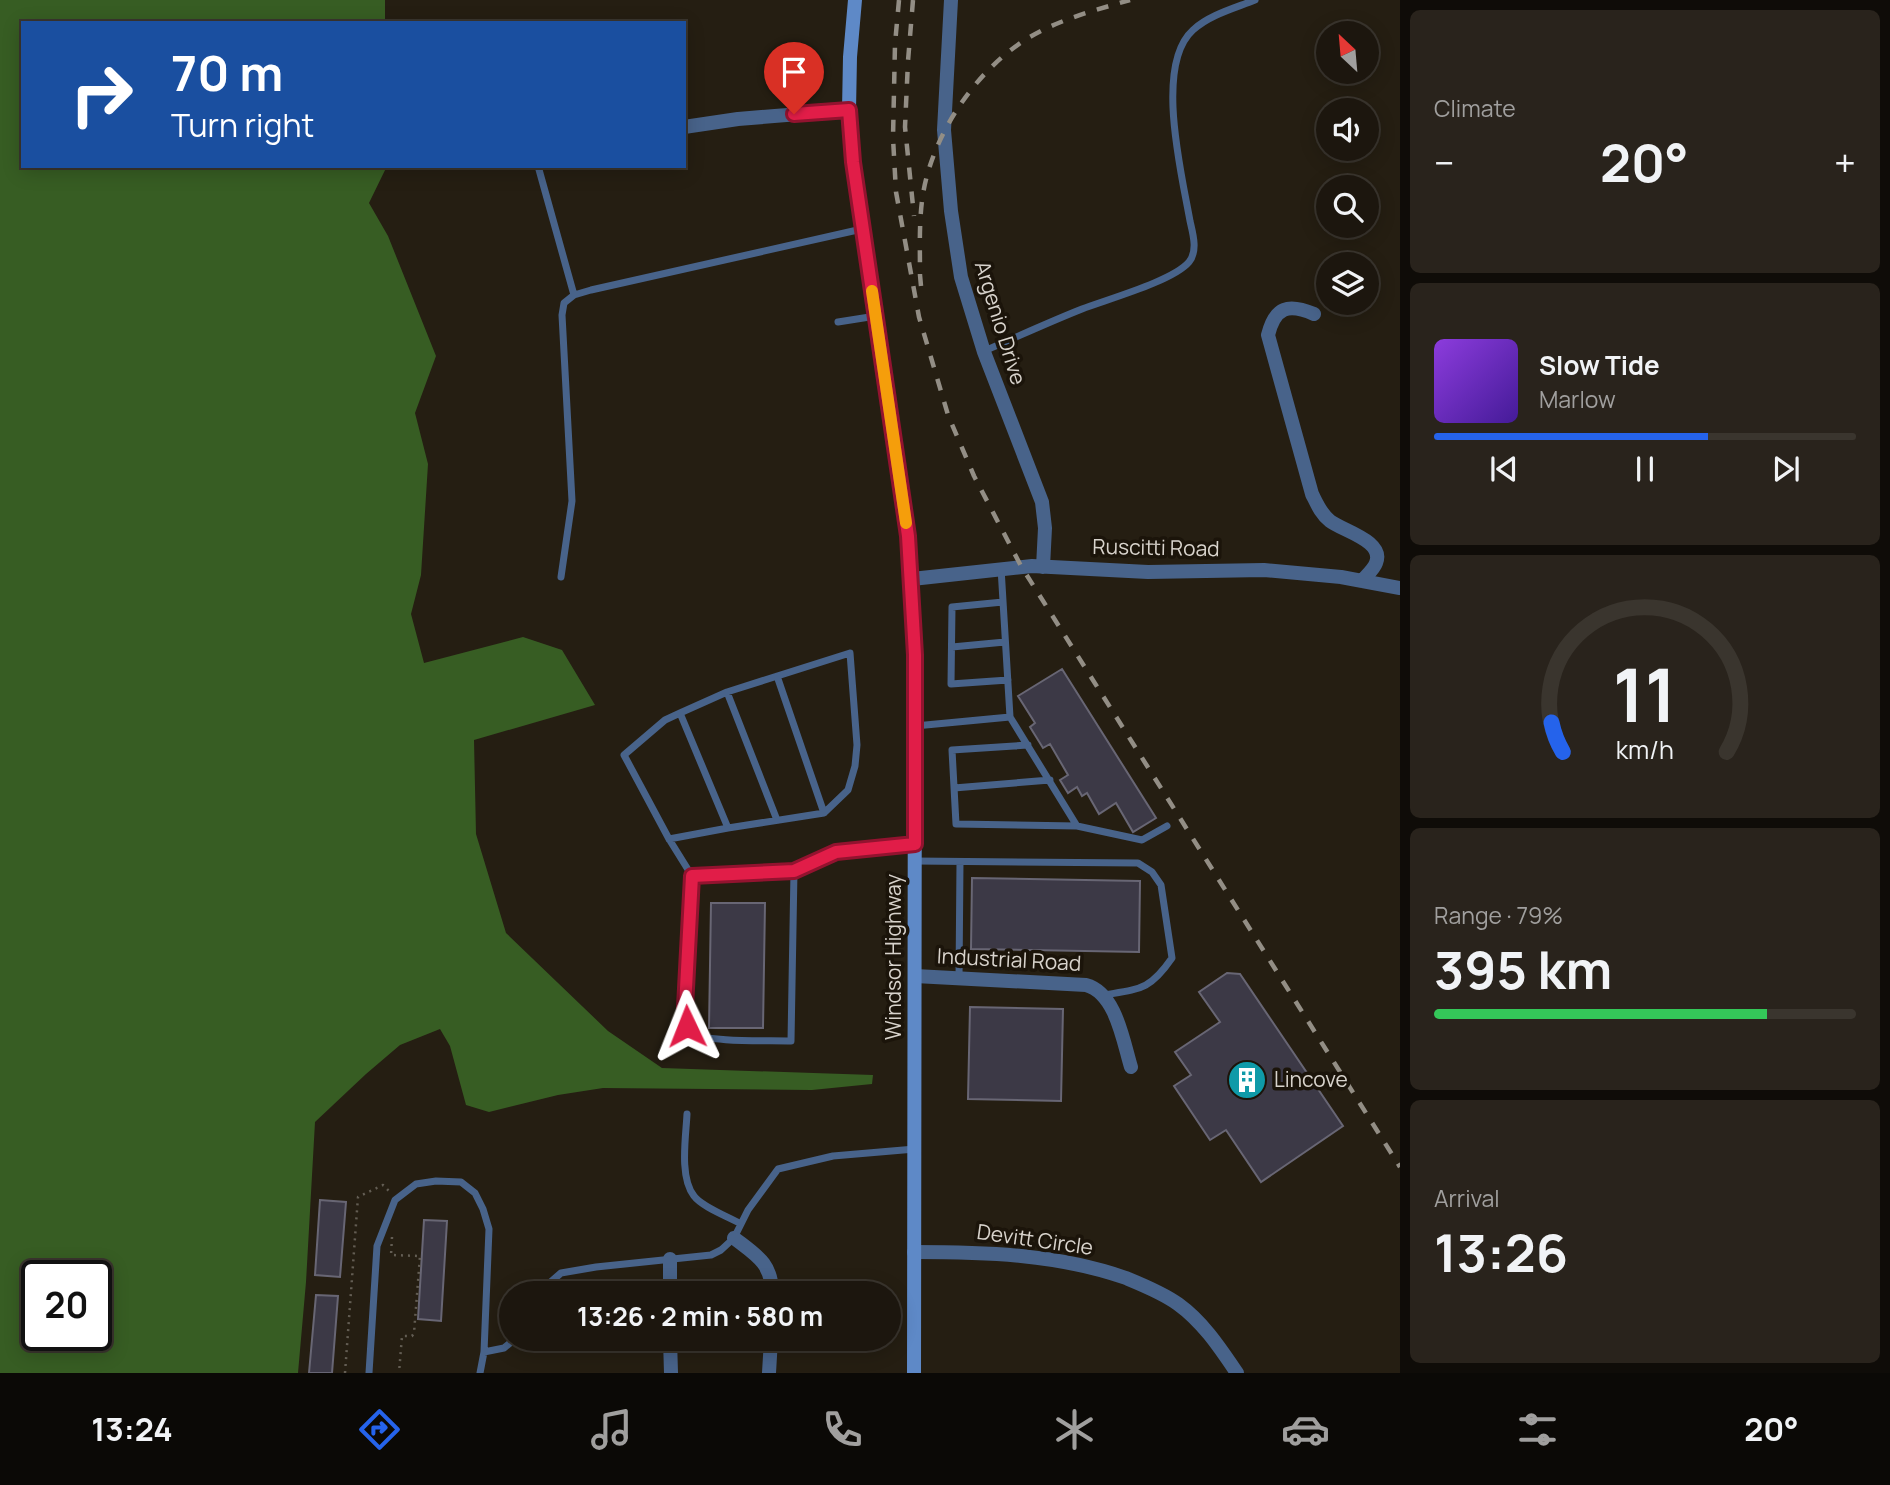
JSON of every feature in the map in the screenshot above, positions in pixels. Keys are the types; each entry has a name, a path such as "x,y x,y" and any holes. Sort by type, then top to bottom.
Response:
{"main road":[{"name":"Windsor Highway","path":"855,0 849,110 853,162 912,579 915,655 914,1373"}],"street":[{"name":"Argenio Drive","path":"951,0 944,130 951,211 961,277 984,352 1042,502 1045,528 1043,567"},
{"path":"686,127 738,119 849,110"},
{"path":"1314,314 1301,309 1287,309 1276,315 1268,335 1312,494 1320,511 1331,522 1370,543 1377,553 1376,563 1362,581"},
{"name":"Ruscitti Road","path":"912,579 1021,566 1148,572 1264,570 1400,588"},
{"name":"Industrial Road","path":"915,976 1095,987 1104,995 1117,1019 1131,1067"},
{"path":"734,1238 765,1264 771,1274 771,1281"},
{"name":"Devitt Circle","path":"915,1252 1009,1253 1068,1262 1144,1285 1178,1304 1197,1320 1237,1373"},
{"path":"670,1259 670,1281"},
{"path":"670,1351 671,1373"},
{"path":"769,1373 770,1351"}],"lane":[{"path":"984,352 1080,310 1174,275 1188,264 1192,258 1194,242 1177,152 1173,108 1175,64 1180,50 1194,29 1219,14 1255,0"},
{"path":"539,168 574,295"},
{"path":"561,577 572,501 562,315 564,303 574,295 617,284 863,229"},
{"path":"838,322 876,316"},
{"path":"1001,568 1010,717 1077,827"},
{"path":"1003,602 952,607 951,684 1008,680"},
{"path":"951,647 1005,642"},
{"path":"669,839 824,813 848,790 855,766 857,745 850,653 727,692 680,713 665,720 624,755 669,839 692,876 685,1007 687,1026 694,1033 709,1038 791,1041 794,871"},
{"path":"777,676 824,813"},
{"path":"727,692 777,820"},
{"path":"680,713 728,828"},
{"path":"915,726 1010,717"},
{"path":"1028,745 952,750 956,824 1077,827 1143,840 1167,826"},
{"path":"954,788 1050,780"},
{"path":"692,876 794,871 836,852 915,844"},
{"path":"915,861 1138,863 1152,872 1161,885 1172,958 1160,976 1142,988 1104,995"},
{"path":"959,978 960,862"},
{"path":"687,1114 685,1165 694,1197 741,1224"},
{"path":"552,1281 561,1273 596,1267 711,1255 734,1238 748,1210 778,1169 833,1156 915,1149"},
{"path":"369,1373 377,1246 395,1200 416,1184 436,1181 461,1182 475,1193 484,1209 489,1229 484,1352 480,1373"},
{"path":"484,1352 499,1349"}],"green space":[{"path":"0,0 385,0 385,21 21,21 21,168 386,168 369,203 388,236 436,356 415,413 428,464 421,575 411,614 424,663 523,637 562,650 595,705 474,740 476,834 506,933 608,1031 662,1068 873,1075 872,1084 812,1090 603,1088 558,1095 489,1112 466,1105 450,1046 440,1029 400,1045 315,1122 298,1373 0,1373"}],"building":[{"path":"1062,669 1156,818 1133,832 1116,803 1099,814 1087,793 1082,796 1077,787 1068,793 1060,780 1068,775 1050,744 1043,748 1030,727 1035,723 1018,696"},
{"path":"972,878 1140,881 1139,952 971,949"},
{"path":"711,903 765,903 763,1028 709,1028"},
{"name":"Lincove","path":"1227,973 1240,974 1343,1126 1261,1182 1226,1130 1210,1140 1174,1086 1191,1075 1175,1052 1220,1022 1199,992"},
{"path":"970,1007 1063,1009 1061,1101 968,1099"},
{"path":"320,1200 346,1202 340,1277 315,1275"},
{"path":"424,1220 447,1221 441,1321 418,1319"},
{"path":"316,1295 338,1296 332,1373 309,1373"}],"railway":[{"path":"899,0 893,138 896,192 919,317 948,415 974,476 1021,566 1400,1167"},
{"path":"913,0 905,127 914,216"},
{"path":"921,286 920,219 927,176 935,151 961,103 978,81 1017,45 1061,22 1130,0"}],"slow traffic":[{"path":"872,291 906,523"}],"place":[{"name":"Lincove","path":"1247,1080"}],"route":[{"path":"687,1026 685,1007 692,876 794,871 836,852 915,844 915,655 912,579 853,162 849,110 794,114"}]}
